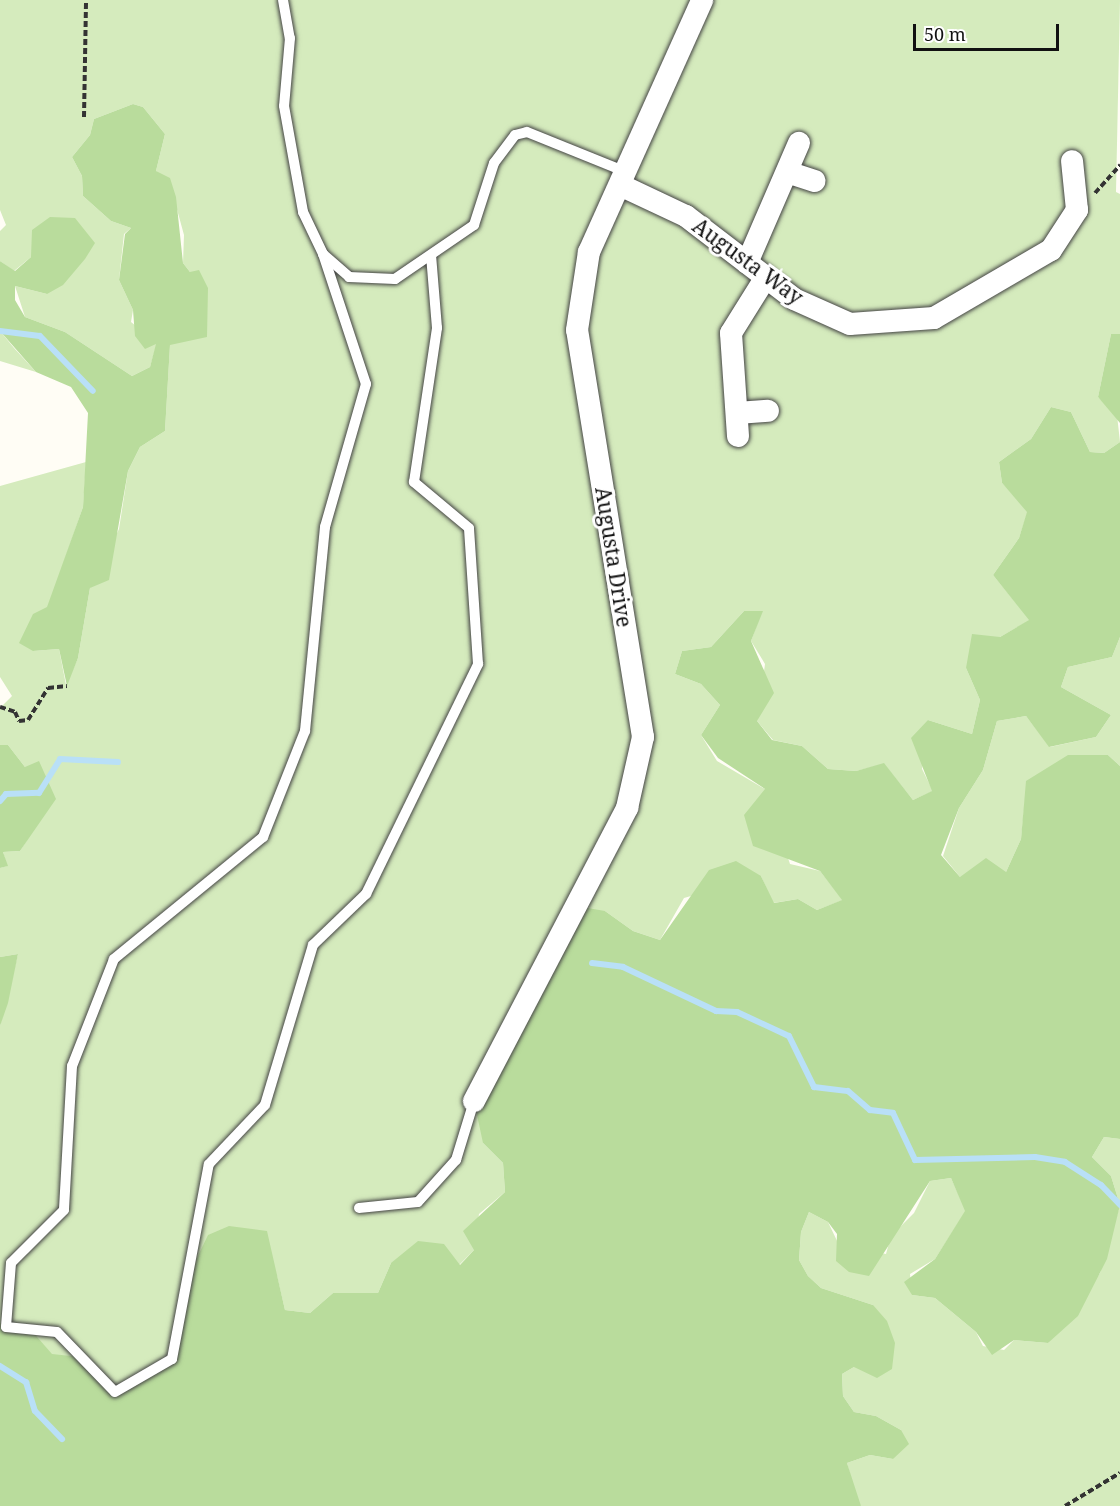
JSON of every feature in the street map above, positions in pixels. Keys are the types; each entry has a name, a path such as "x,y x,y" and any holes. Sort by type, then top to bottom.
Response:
{"street":[{"name":"Augusta Drive","path":"474,1101 627,808 643,737 577,330 589,252 702,0"},
{"path":"747,263 800,143"},
{"path":"1072,161 1077,210"},
{"path":"787,172 815,181"},
{"name":"Augusta Way","path":"623,178 686,216 794,299 850,324 934,318 1051,250 1077,210"},
{"path":"738,436 731,333 766,278"},
{"path":"737,413 768,411"}],"lane":[{"path":"283,0 290,38 284,105 303,212 323,254 366,384 325,527 304,731 263,837 114,959 72,1065 64,1210 10,1263 6,1327 57,1332 115,1392 172,1359 209,1164 265,1106 313,945 366,894 478,664 469,528 414,482 437,328 431,255"},
{"path":"323,254 349,277 379,282 395,279 474,225 494,163 515,135 527,132 623,178"},
{"path":"359,1208 418,1202 456,1160 474,1101"}],"path":[{"path":"84,117 86,0"},
{"path":"1077,210 1120,165"},
{"path":"0,707 15,712 19,721 28,720 48,688 67,686"},
{"path":"1065,1506 1120,1473"}],"green space":[{"path":"0,0 1120,0 1116,192 1120,194 1120,334 1111,334 1098,397 1117,415 1120,442 1104,453 1090,452 1071,412 1051,407 1031,439 999,462 1002,483 1028,511 1019,538 993,575 1030,620 1000,637 966,668 980,700 972,734 928,720 922,769 933,791 913,800 884,764 856,771 828,769 802,746 773,740 757,721 765,664 751,641 762,611 744,611 711,647 682,651 675,674 701,684 720,705 701,735 717,761 765,789 790,864 820,871 843,900 817,910 798,899 773,903 761,876 684,898 660,940 633,931 605,911 483,1143 503,1163 505,1192 479,1214 474,1250 459,1265 391,1263 378,1293 333,1293 310,1313 285,1310 277,1276 167,1418 0,1374 0,1026 18,954 0,957 0,868 7,866 3,852 20,851 27,840 25,767 8,745 0,745 0,708 12,696 0,677 0,486 86,462 83,507 33,651 59,649 66,685 78,658 90,588 119,529 128,471 140,447 165,431 170,344 207,336 190,272 183,263 184,235 175,202 156,171 165,134 143,107 133,104 94,119 90,135 72,157 82,176 83,196 111,221 131,228 124,234 119,280 133,310 131,322 157,343 150,367 132,376 65,332 25,317 15,286 47,294 31,257 14,271 0,261 0,231 6,225 0,210"},
{"path":"133,104 143,107 165,134 156,171 170,178 176,197 183,263 190,272 199,270 208,288 207,337 170,345 165,431 140,447 128,471 109,580 90,588 78,658 67,686 59,649 33,651 19,643 33,614 47,607 83,507 88,413 71,387 36,372 0,331 0,261 15,271 31,257 32,230 50,217 75,218 95,243 85,259 63,285 47,294 15,286 15,300 25,317 65,332 132,376 150,367 156,344 145,349 135,336 133,310 119,280 125,234 131,228 111,221 83,196 82,176 72,157 90,135 94,119"},
{"path":"0,331 14,348 36,372 0,361"},
{"path":"1111,334 1120,334 1120,423 1098,397"},
{"path":"1051,407 1071,412 1090,452 1104,453 1120,442 1120,637 1112,657 1068,667 1061,687 1111,715 1096,737 1049,747 1026,716 997,721 983,770 959,808 941,855 960,877 986,858 1006,872 1021,839 1026,781 1068,755 1108,755 1120,766 1120,1139 1104,1137 1092,1157 1111,1176 1120,1205 1107,1259 1078,1316 1048,1343 1014,1340 992,1355 976,1332 935,1298 912,1295 904,1282 935,1259 965,1211 951,1178 930,1181 869,1276 849,1272 836,1261 837,1234 828,1222 809,1212 801,1232 799,1260 808,1276 821,1288 873,1305 887,1321 895,1343 892,1369 877,1378 854,1367 842,1374 843,1396 854,1412 876,1416 901,1430 909,1444 893,1459 870,1455 847,1463 861,1506 0,1506 0,1323 31,1330 52,1354 80,1357 115,1392 172,1359 187,1279 208,1235 229,1226 267,1231 285,1310 310,1313 333,1293 378,1293 391,1263 418,1241 444,1244 460,1265 474,1250 463,1231 505,1192 503,1163 483,1143 474,1101 576,906 605,911 633,931 660,940 709,870 736,861 761,876 774,903 798,899 817,910 842,900 820,871 753,846 744,815 765,789 718,758 701,735 720,705 701,684 675,674 682,651 711,647 744,611 763,611 751,641 774,693 757,721 772,740 802,746 828,769 856,771 884,763 913,800 932,791 911,738 928,720 972,734 980,700 966,668 972,634 1000,637 1029,620 993,575 1019,538 1027,512 1002,483 999,462 1031,439"},
{"path":"1120,637 1120,766 1108,755 1027,781 1021,839 1006,872 960,877 943,856 959,808 983,770 997,721 1026,716 1050,747 1096,737 1111,715 1061,687 1068,667 1112,657"},
{"path":"0,745 8,745 25,767 39,761 56,799 20,851 3,852 8,866 0,868"},
{"path":"18,954 8,1003 0,1026 0,957"},
{"path":"1104,1137 1120,1139 1120,1205 1111,1176 1092,1157"},
{"path":"951,1178 966,1211 935,1259 910,1274 912,1295 935,1298 976,1332 983,1346 1004,1350 1014,1340 1048,1343 1100,1273 1120,1205 1120,1506 861,1506 857,1501 847,1463 870,1455 893,1459 901,1430 876,1416 854,1412 843,1396 842,1374 854,1367 873,1305 821,1288 808,1276 799,1260 801,1232 809,1212 828,1222 839,1245 886,1254 891,1236 914,1213 930,1181"}],"waterway":[{"path":"0,331 40,336 93,391"},
{"path":"0,801 6,794 39,793 60,759 118,762"},
{"path":"592,963 623,967 716,1011 737,1012 789,1036 814,1087 848,1091 870,1110 893,1113 915,1160 1035,1157 1065,1162 1101,1185 1120,1205"},
{"path":"0,1366 26,1382 35,1411 62,1439"}]}
